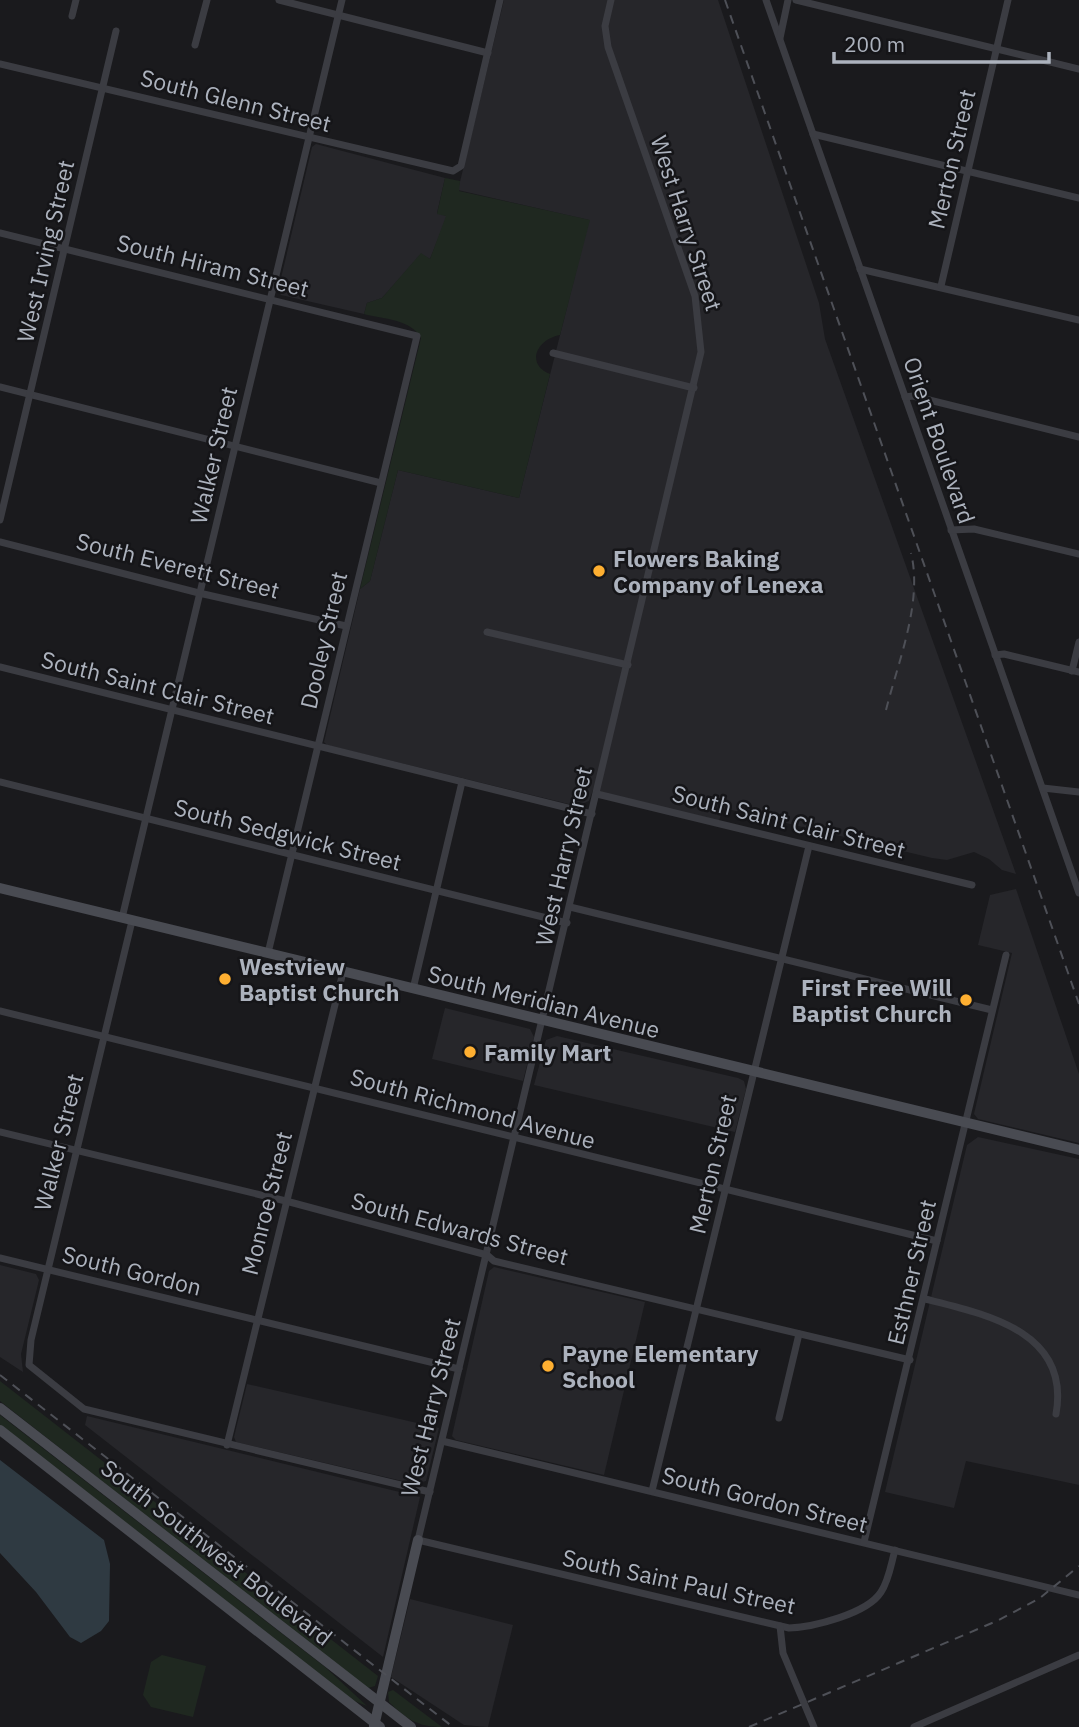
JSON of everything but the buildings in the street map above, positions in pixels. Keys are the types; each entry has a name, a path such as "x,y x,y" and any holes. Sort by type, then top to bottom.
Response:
{"main road":[{"name":"South Meridian Avenue","path":"0,888 1079,1150"},
{"name":"South Southwest Boulevard","path":"0,1408 411,1727"},
{"name":"South Southwest Boulevard","path":"0,1430 376,1726"},
{"name":"West Harry Street","path":"376,1726 379,1703 418,1539"}],"street":[{"path":"72,16 76,0"},
{"path":"195,45 207,0"},
{"path":"279,0 488,53 500,0"},
{"name":"Walker Street","path":"227,1445 84,1409 34,1372 28,1358 103,1036 146,818 341,0"},
{"name":"West Harry Street","path":"418,1539 544,1021 701,352 699,311 608,47 605,26 611,0"},
{"name":"Orient Boulevard","path":"766,0 1079,893"},
{"path":"780,39 788,0"},
{"path":"796,0 1079,69"},
{"name":"Merton Street","path":"941,286 1008,0"},
{"name":"West Irving Street","path":"0,520 116,31"},
{"name":"South Glenn Street","path":"0,64 453,171 461,166 488,53"},
{"path":"813,134 1079,198"},
{"name":"South Hiram Street","path":"0,233 417,336"},
{"path":"860,269 1079,320"},
{"name":"Dooley Street","path":"268,953 417,336"},
{"path":"553,354 694,388"},
{"path":"0,387 381,483"},
{"path":"905,397 913,396 1079,437"},
{"path":"951,530 974,529 1079,554"},
{"name":"South Everett Street","path":"0,542 200,593 346,626"},
{"path":"487,632 628,666"},
{"path":"995,655 1004,654 1076,671 1079,642"},
{"name":"South Saint Clair Street","path":"0,667 592,814"},
{"name":"South Sedgwick Street","path":"0,782 567,923"},
{"path":"414,989 462,782"},
{"path":"1043,788 1079,792"},
{"name":"South Saint Clair Street","path":"597,794 972,885"},
{"name":"Merton Street","path":"652,1491 809,846"},
{"path":"570,906 992,1010"},
{"name":"Esthner Street","path":"864,1542 925,1299 1006,955"},
{"name":"Monroe Street","path":"227,1445 343,972"},
{"name":"South Richmond Avenue","path":"0,1011 937,1241"},
{"name":"South Edwards Street","path":"0,1132 286,1201 487,1255 494,1261 910,1360"},
{"name":"South Gordon","path":"0,1258 460,1369"},
{"path":"925,1299 1015,1326 1041,1348 1055,1375 1056,1414"},
{"path":"779,1418 799,1334"},
{"name":"South Gordon Street","path":"442,1441 1079,1595"},
{"path":"227,1445 430,1492"},
{"name":"South Saint Paul Street","path":"418,1539 780,1626 813,1626 872,1602 886,1583 895,1550"},
{"path":"780,1626 783,1654 814,1727"},
{"path":"919,1726 1079,1655"}],"shaded area":[{"path":"504,0 718,0 819,303 825,339 1016,874 1002,870 989,859 974,852 947,860 932,858 723,808 719,821 593,790 589,801 577,806 327,745 324,742 360,589 370,581 398,470 519,498 589,220 458,190"},
{"path":"316,144 445,178 437,213 447,216 430,259 421,254 382,298 367,303 364,314 281,295 278,291 312,147"},
{"path":"445,178 460,181 459,191 590,220 560,335 545,341 537,352 538,364 550,374 519,498 398,470 370,581 360,589 421,338 404,323 364,314 367,303 382,298 421,253 430,259 446,216 437,214"},
{"path":"1016,889 1079,1074 1079,1143 978,1119 974,1114 1012,953 978,945 990,895"},
{"path":"445,1008 530,1029 534,1037 523,1081 432,1059"},
{"path":"557,1036 744,1081 746,1089 735,1132 534,1085 546,1040"},
{"path":"978,1137 1079,1159 1079,1485 966,1461 954,1508 885,1492 967,1145"},
{"path":"0,1265 36,1274 39,1280 21,1354 23,1372 0,1357"},
{"name":"Payne Elementary School","path":"494,1267 645,1302 604,1475 456,1440 452,1436 489,1271"},
{"path":"0,1381 378,1676 375,1686 368,1688 350,1676 0,1401"},
{"path":"247,1384 439,1428 426,1481 415,1484 236,1442 234,1437"},
{"path":"0,1415 325,1667 367,1706 352,1700 0,1426"},
{"path":"87,1416 420,1497 383,1657 85,1425"},
{"path":"0,1460 104,1540 110,1564 109,1621 101,1631 81,1643 70,1637 36,1592 0,1553"},
{"path":"410,1599 513,1625 488,1727 464,1725 391,1677"},
{"path":"162,1655 206,1666 193,1717 151,1707 143,1695 151,1662"},
{"path":"393,1690 442,1727 419,1724 401,1713 389,1702 388,1692"}],"railway":[{"path":"725,0 1079,1004"},
{"path":"886,710 912,612 914,572 911,553"},
{"path":"0,1375 453,1727"},
{"path":"749,1727 999,1620 1040,1598 1079,1566"}],"place":[{"name":"Flowers Baking Company of Lenexa","path":"599,571"},
{"name":"Westview Baptist Church","path":"225,979"},
{"name":"First Free Will Baptist Church","path":"966,1000"},
{"name":"Family Mart","path":"470,1052"},
{"name":"Payne Elementary School","path":"548,1366"}]}
